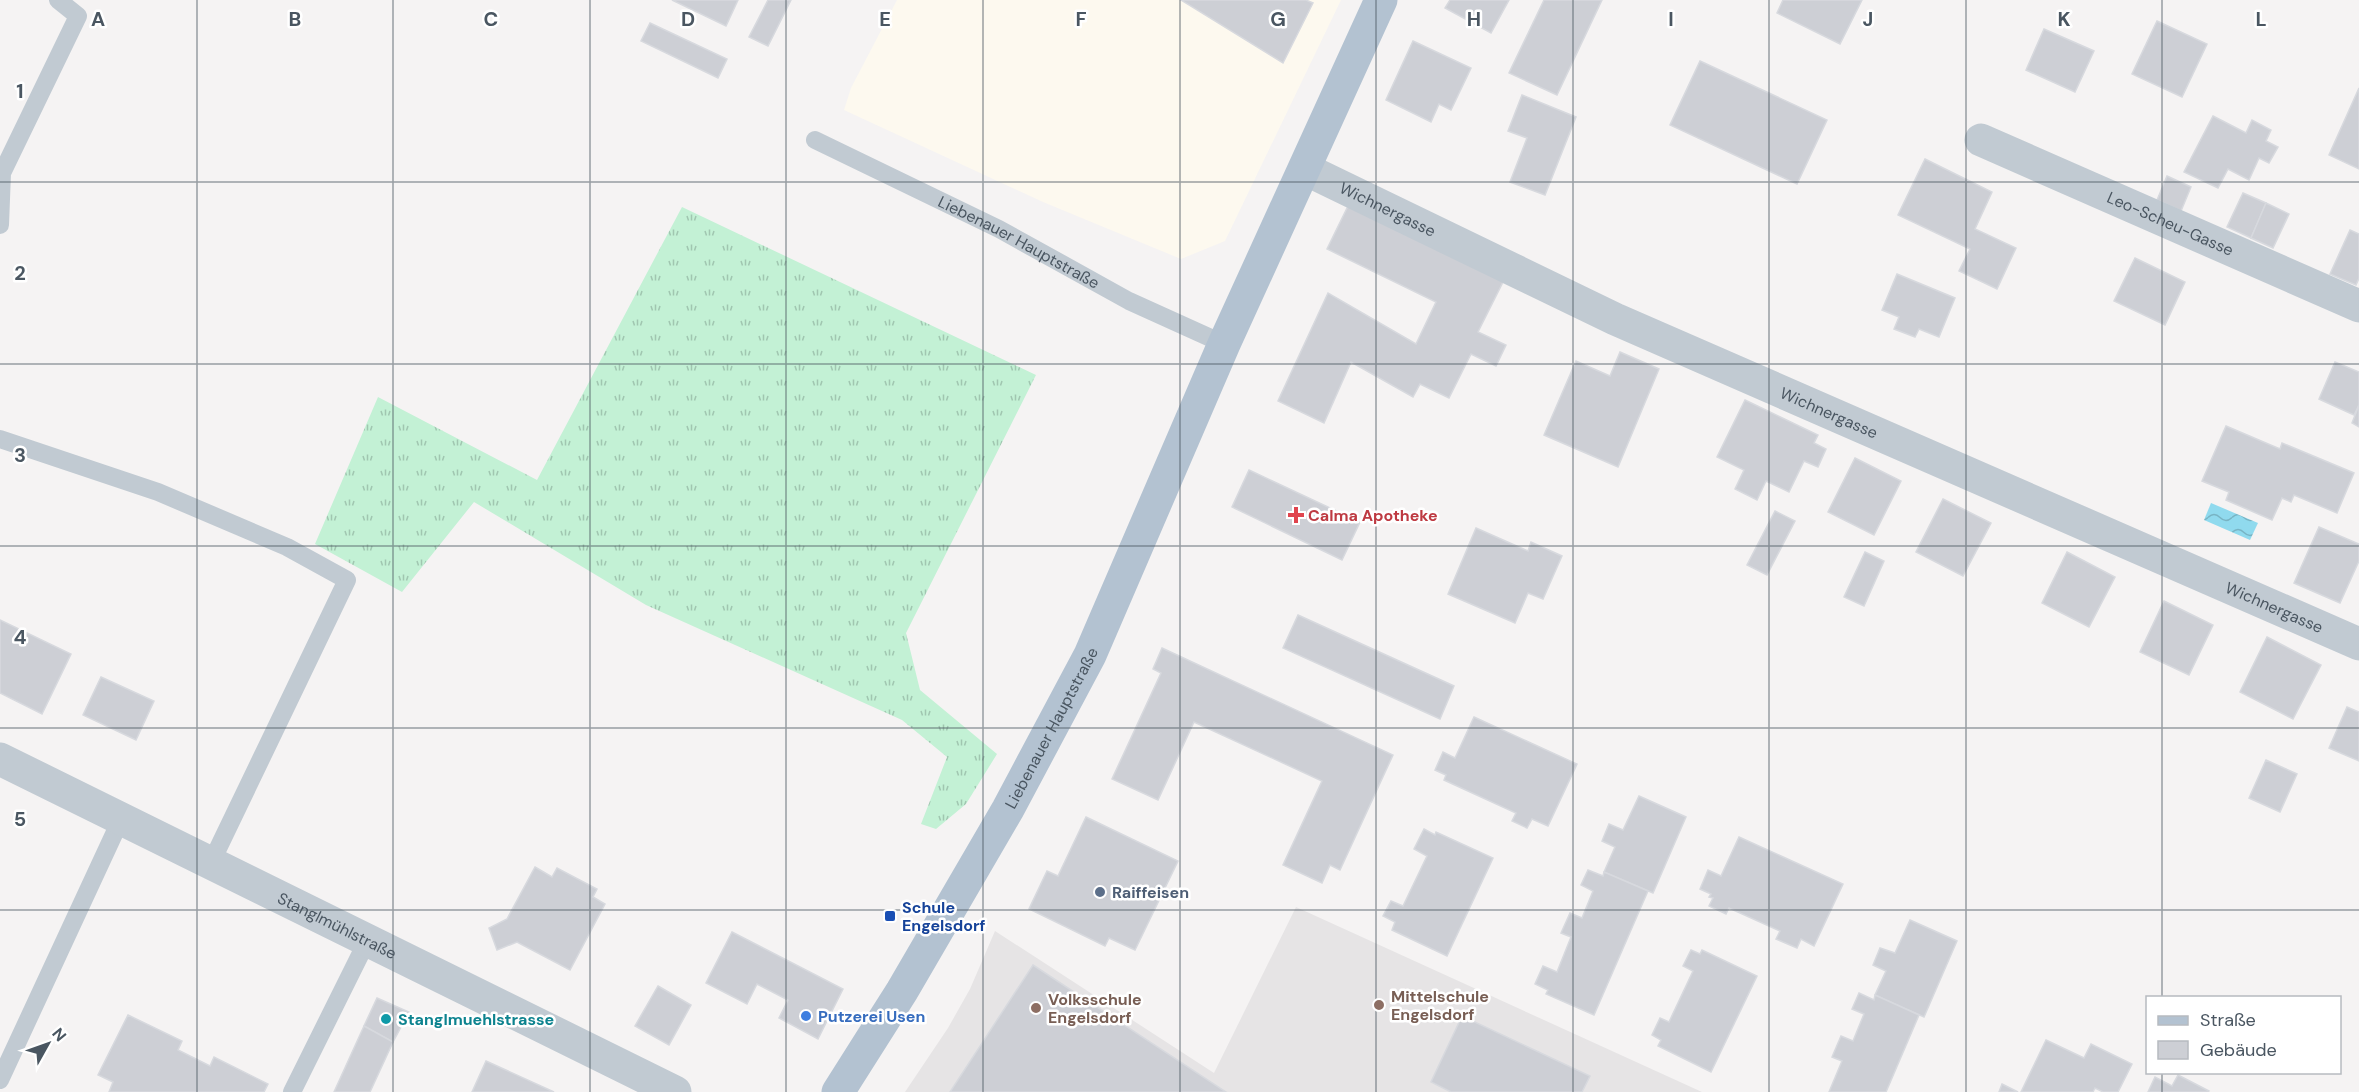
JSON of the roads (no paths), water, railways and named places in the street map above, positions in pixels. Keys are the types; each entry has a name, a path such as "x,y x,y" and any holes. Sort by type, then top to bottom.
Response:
{"main road":[{"name":"Liebenauer Hauptstraße","path":"838,1092 902,991 1008,809 1090,655 1224,344 1381,0"}],"street":[{"name":"Leo-Scheu-Gasse","path":"1981,140 2359,306"},
{"name":"Wichnergasse","path":"1305,169 1615,320 2359,644"},
{"name":"Stanglmühlstraße","path":"0,759 675,1092"}],"lane":[{"path":"0,225 2,173 81,8 58,0"},
{"name":"Liebenauer Hauptstraße","path":"815,140 999,229 1129,302 1224,344"},
{"path":"0,439 158,492 287,548 347,580 211,863"},
{"path":"0,1080 121,819"},
{"path":"292,1092 368,941"}],"water":[{"path":"2211,503 2258,523 2250,540 2204,520"}],"place":[{"name":"Calma Apotheke","path":"1296,515"},
{"name":"Raiffeisen","path":"1100,892"},
{"name":"Schule Engelsdorf","path":"890,916"},
{"name":"Mittelschule Engelsdorf","path":"1379,1005"},
{"name":"Volksschule Engelsdorf","path":"1036,1008"},
{"name":"Putzerei Usen","path":"806,1016"},
{"name":"Stanglmuehlstrasse","path":"386,1019"}]}
